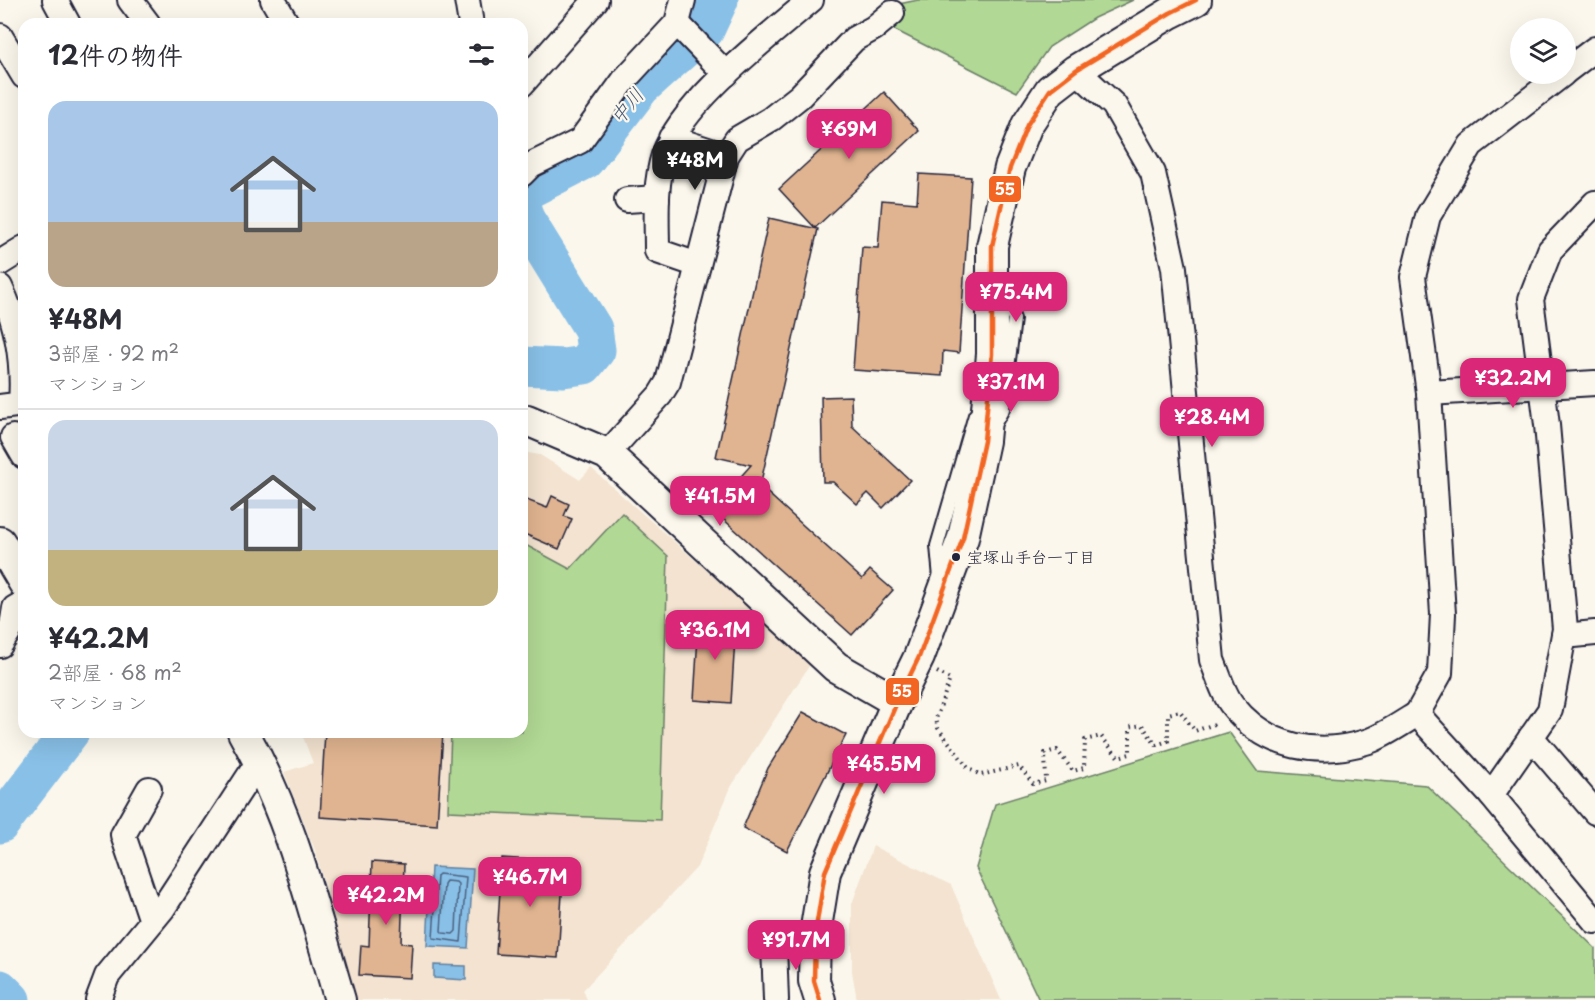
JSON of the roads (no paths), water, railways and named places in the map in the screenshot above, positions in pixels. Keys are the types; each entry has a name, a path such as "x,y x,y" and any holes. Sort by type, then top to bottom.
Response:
{"street":[{"path":"55,0 66,18"},
{"path":"130,0 144,18"},
{"path":"273,0 284,18"},
{"path":"467,0 470,18"},
{"path":"528,77 596,0"},
{"path":"528,168 580,141 625,79 677,23 683,0"},
{"path":"698,265 657,251 657,198 663,157 671,138 684,119 726,74 811,0"},
{"path":"820,1000 814,981 815,934 825,872 897,702 919,657 963,538 984,441 992,354 992,246 1010,168 1027,125 1050,90 1076,70 1170,13 1196,0"},
{"path":"607,454 660,395 668,382 726,156 737,139 771,119 800,96 854,39 874,28 892,13"},
{"path":"677,23 726,74"},
{"path":"0,36 18,66"},
{"path":"1576,63 1595,49"},
{"path":"1076,70 1114,105 1153,173 1174,268 1212,660 1232,705 1262,733 1291,746 1334,750 1371,740 1417,714 1440,673 1443,614 1429,393 1413,277 1428,216 1471,145 1549,84"},
{"path":"671,138 726,156"},
{"path":"627,200 657,198"},
{"path":"1491,795 1550,710 1564,636 1542,386 1531,299 1550,250 1595,203"},
{"path":"0,263 18,252"},
{"path":"0,287 7,302 18,340"},
{"path":"1429,393 1595,383"},
{"path":"528,421 607,454 836,667 897,702"},
{"path":"0,542 18,567"},
{"path":"0,645 12,626 15,608 18,606"},
{"path":"1564,636 1595,633"},
{"path":"1417,714 1491,795 1595,921"},
{"path":"1532,737 1595,812"},
{"path":"246,738 286,821 339,1000"},
{"path":"98,1000 107,976 152,921 259,761"},
{"path":"148,789 123,835 152,921"},
{"path":"774,945 776,1000"}],"lane":[{"path":"984,441 1003,409 1014,319 992,263"},
{"path":"942,597 937,546 972,421 990,380"}],"water":[{"path":"431,867 473,869 468,948 427,946"},
{"path":"434,965 466,966 466,980 434,978"}],"waterway":[{"name":"中川","path":"528,189 585,160 641,87 705,30 719,0"},
{"name":"中川","path":"528,224 593,329 596,350 584,365 563,368 528,366"},
{"name":"中川","path":"0,824 65,738"},
{"name":"中川","path":"0,989 11,1000"}],"place":[{"name":"宝塚山手台一丁目","path":"956,557"}]}
